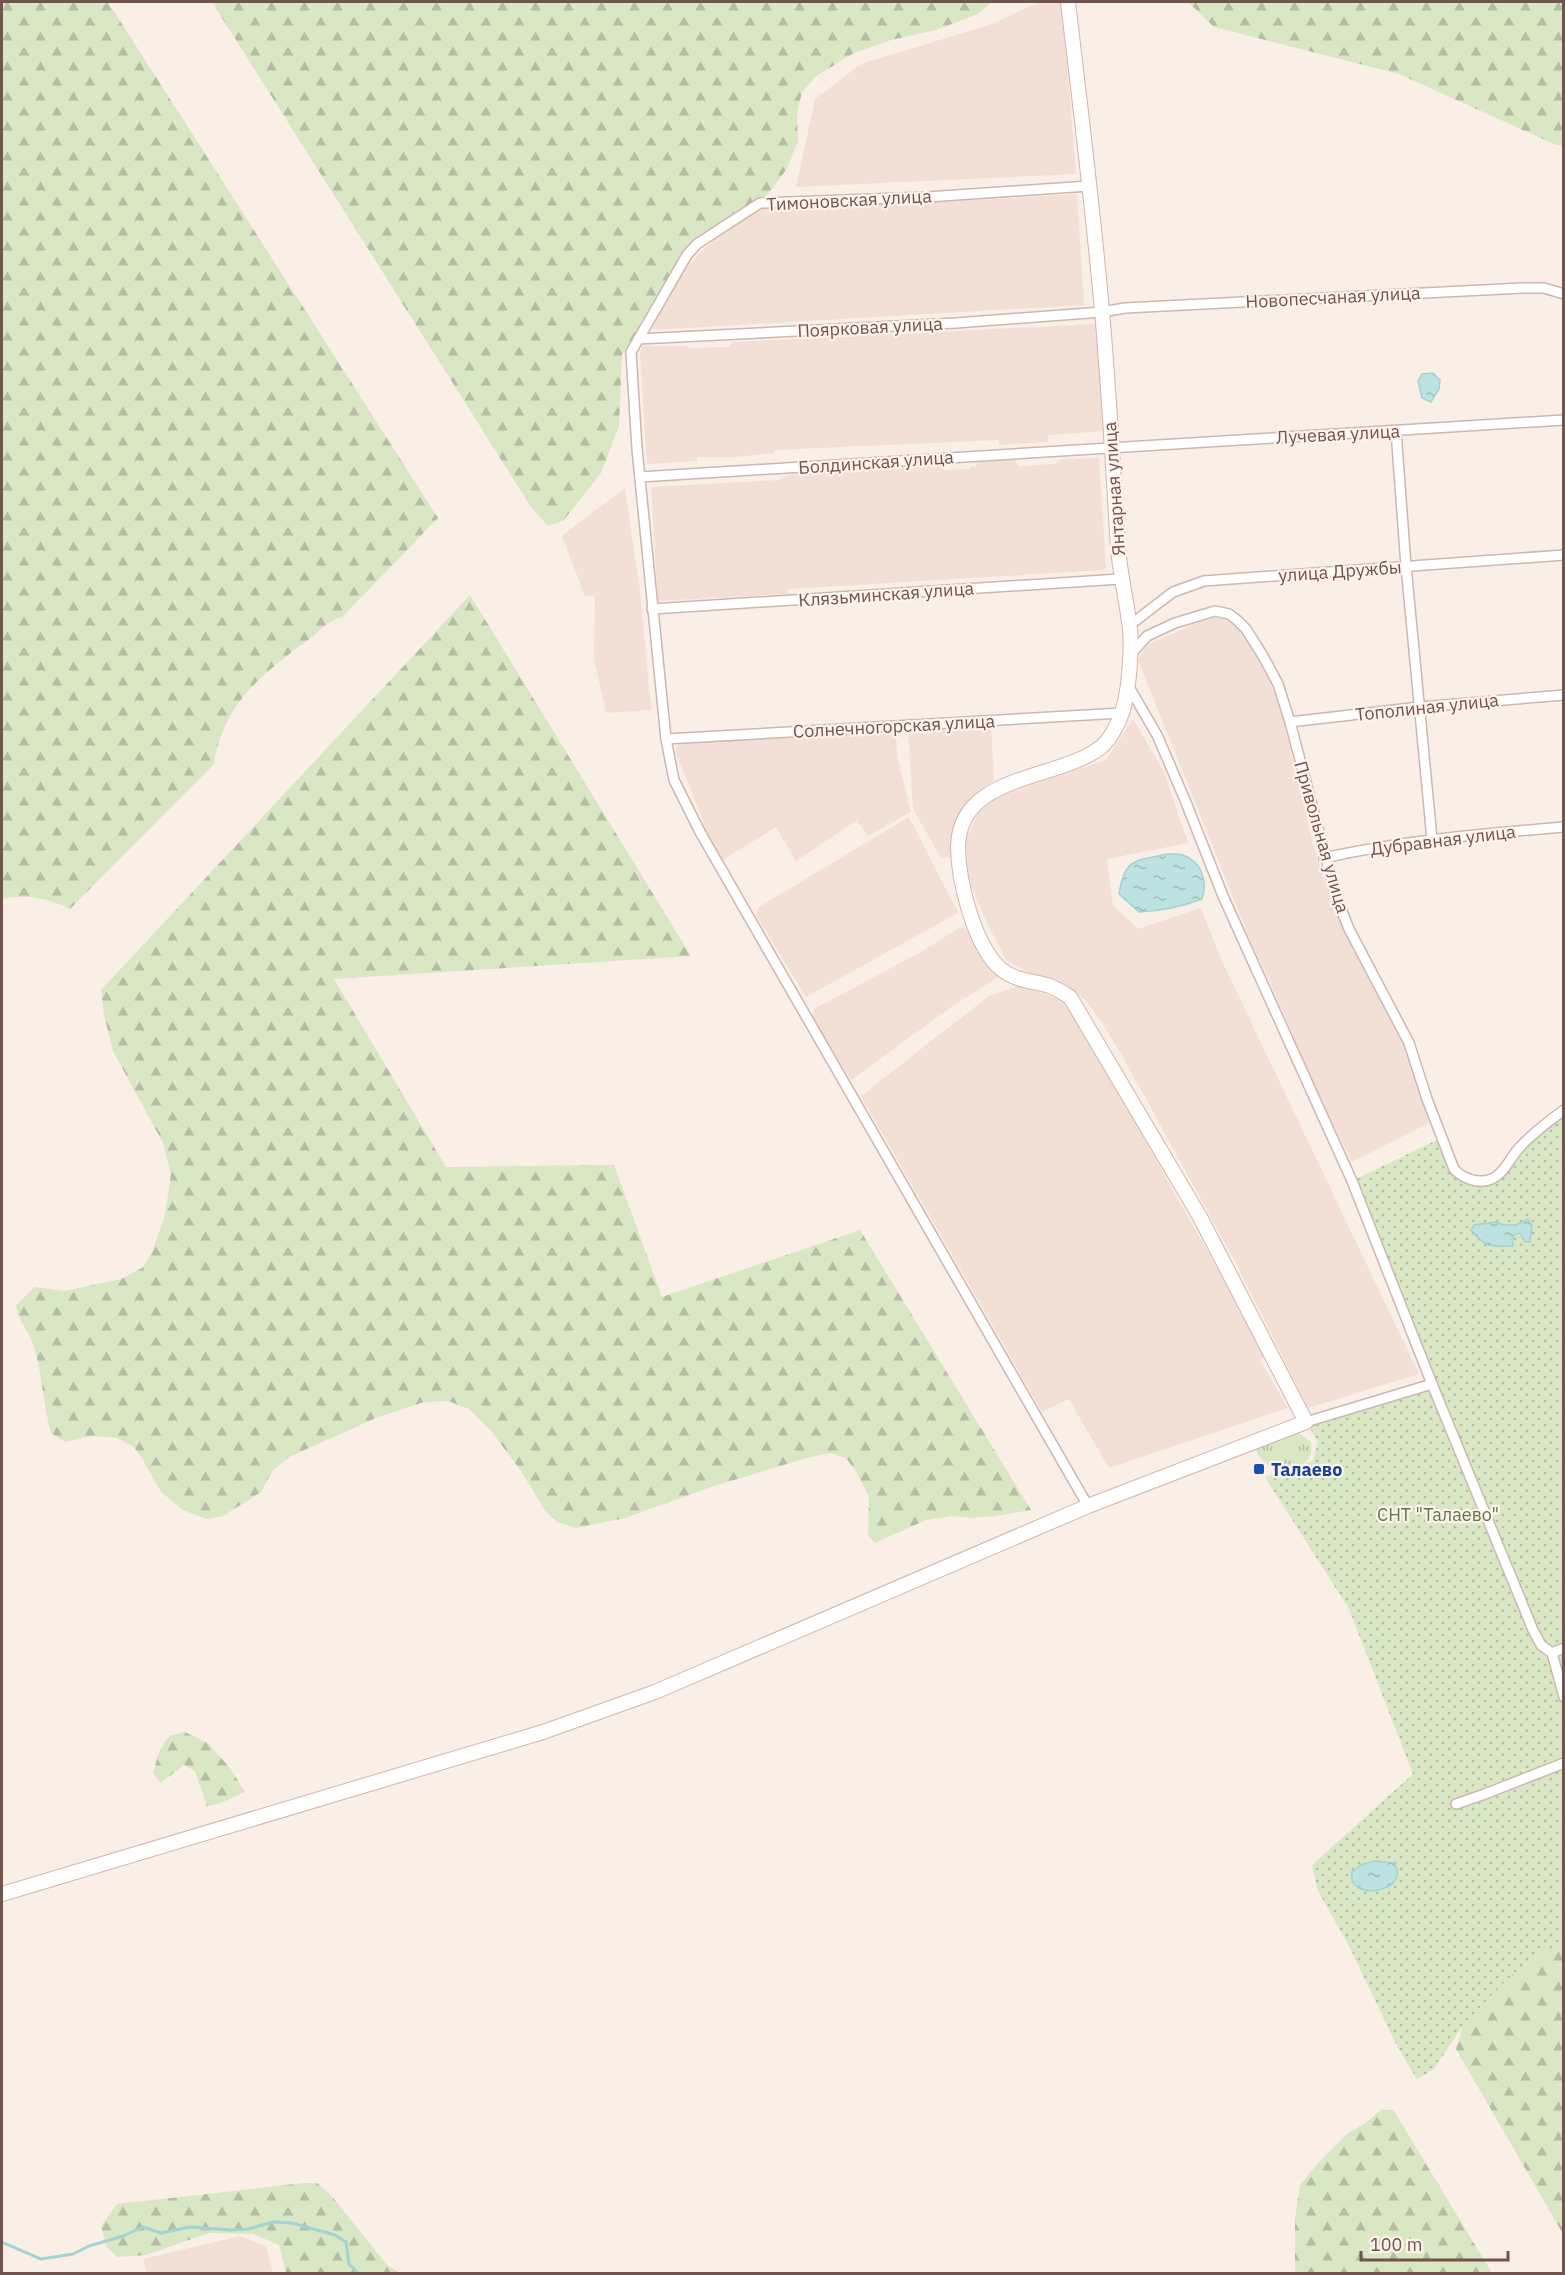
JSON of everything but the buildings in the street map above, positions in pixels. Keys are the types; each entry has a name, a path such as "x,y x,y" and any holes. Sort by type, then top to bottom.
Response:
{"street":[{"name":"Янтарная улица","path":"1068,2 1102,312 1120,579 1130,624 1129,687 1122,713 1102,747 1061,765 1001,786 982,798 966,818 958,841 958,864 962,885 978,932 987,951 1001,969 1027,982 1050,986 1070,997 1200,1217 1306,1422"},
{"name":"Тимоновская улица","path":"1088,1506 700,832 674,780 666,739 652,609 631,352 687,255 697,244 760,203 927,197 1089,186"},
{"name":"Новопесчаная улица","path":"1102,312 1125,308 1523,288 1544,288 1563,294"},
{"name":"Поярковая улица","path":"638,339 956,323 1102,312"},
{"name":"Лучевая улица","path":"1112,446 1563,420"},
{"path":"1396,431 1406,566 1432,839"},
{"name":"Болдинская улица","path":"640,477 1112,446"},
{"name":"улица Дружбы","path":"1130,624 1173,592 1204,581 1563,555"},
{"name":"Клязьминская улица","path":"652,609 1120,579"},
{"name":"Привольная улица","path":"1129,655 1147,636 1175,623 1215,611 1229,614 1246,629 1278,684 1336,897 1349,929 1409,1043 1449,1161 1461,1177 1475,1181 1489,1180 1499,1175 1519,1148 1563,1110"},
{"path":"1129,687 1161,746 1185,800 1222,896 1352,1181 1533,1630 1541,1645 1552,1653 1563,1697"},
{"name":"Тополиная улица","path":"1290,722 1420,707 1563,695"},
{"name":"Солнечногорская улица","path":"666,739 1122,713"},
{"name":"Дубравная улица","path":"1324,858 1369,848 1432,839 1563,826"},
{"path":"2,1894 543,1732 644,1696 1088,1506 1306,1422 1432,1384"},
{"path":"1552,1653 1563,1648"},
{"path":"1456,1804 1563,1763"}],"shaded area":[{"path":"1039,2 1062,2 1076,174 796,187 815,99 861,64 992,24"},
{"path":"1077,194 1084,305 652,330 684,269 706,247 760,207 906,204"},
{"path":"1096,324 1104,431 1048,435 1048,442 999,445 999,440 775,450 774,453 736,457 697,457 697,461 647,464 640,353 642,346 728,347 733,342"},
{"path":"1099,458 1106,567 1104,570 788,589 787,594 658,601 651,487 779,480 787,475 856,469 939,465 945,470 970,469 970,467 976,467 978,461 1015,459 1018,466 1055,464 1062,459"},
{"path":"625,488 640,591 651,710 606,713 594,658 595,596 585,596 562,536"},
{"path":"1219,617 1232,622 1243,631 1264,667 1281,710 1313,844 1329,894 1346,934 1406,1051 1429,1123 1352,1162 1315,1087 1253,947 1138,660 1147,645 1197,623"},
{"path":"1133,719 1164,772 1188,843 1107,859 1113,905 1138,929 1201,908 1220,957 1419,1374 1308,1408 1237,1265 1101,1021 1085,1000 1064,985 1027,972 1006,960 987,923 968,878 966,839 979,812 999,796 1106,760"},
{"path":"991,725 994,781 977,791 958,819 952,835 953,857 941,858 913,809 908,729"},
{"path":"896,729 897,756 911,812 868,836 857,820 796,861 776,827 721,861 702,825 703,821 676,753 677,745 832,731"},
{"path":"909,817 958,913 806,997 756,915 759,907"},
{"path":"961,927 972,930 1000,976 951,1007 851,1080 813,1018 814,1009 921,952"},
{"path":"1020,985 1065,1001 1115,1084 1177,1198 1268,1355 1260,1360 1288,1408 1109,1468 1069,1399 1042,1412 861,1096 989,996"},
{"path":"240,2236 266,2246 273,2273 147,2273 143,2259"}],"green space":[{"path":"2,2 108,2 438,518 342,617 332,621 260,678 247,692 226,724 214,764 70,909 36,898 2,899"},
{"path":"212,2 992,2 978,14 936,30 891,40 854,53 816,76 802,92 797,113 798,142 786,170 767,195 731,218 691,250 638,336 622,355 619,426 601,473 563,521 548,526 531,507"},
{"path":"1188,2 1563,2 1563,145 1556,145 1399,74 1214,27"},
{"path":"470,595 691,956 334,979 446,1167 614,1165 662,1297 860,1230 1031,1510 995,1516 972,1518 951,1516 926,1520 875,1543 868,1535 869,1497 857,1473 846,1458 830,1453 711,1487 625,1518 576,1528 557,1522 544,1509 521,1471 492,1432 469,1409 448,1401 424,1402 376,1418 289,1457 272,1471 261,1492 223,1516 206,1519 183,1510 161,1492 134,1447 117,1438 93,1436 65,1442 51,1433 36,1354 18,1315 16,1305 35,1287 64,1291 121,1279 142,1268 152,1253 165,1215 171,1174 163,1143 113,1051 104,1015 101,990"},
{"name":"СНТ \"Талаево\"","path":"1563,1110 1563,1946 1541,1953 1506,1980 1463,2025 1434,2069 1417,2079 1398,2048 1348,1944 1318,1891 1312,1865 1413,1774 1349,1609 1265,1477 1313,1461 1318,1442 1306,1422 1431,1384 1352,1181 1441,1138 1449,1161 1475,1181 1504,1169"},
{"path":"1297,1432 1311,1442 1311,1454 1306,1462 1289,1470 1278,1469 1261,1458 1256,1449"},
{"path":"185,1732 208,1743 230,1768 245,1792 207,1806 195,1771 184,1765 161,1783 153,1773 159,1752 169,1736"},
{"path":"1563,1946 1563,2234 1456,2049 1463,2025 1506,1980 1541,1953"},
{"path":"1382,2109 1394,2111 1492,2273 1295,2273 1295,2218 1300,2185 1347,2134"},
{"path":"317,2183 331,2195 387,2265 400,2273 286,2273 279,2245 253,2234 209,2233 146,2255 117,2257 106,2246 101,2226 117,2204"}],"water":[{"path":"1433,373 1440,380 1439,389 1431,402 1422,398 1418,381 1422,374"},
{"path":"1168,854 1183,855 1195,862 1204,879 1202,899 1171,908 1139,912 1119,894 1121,882 1128,867 1140,860"},
{"path":"1528,1219 1532,1226 1530,1242 1525,1242 1520,1233 1515,1234 1512,1239 1513,1246 1489,1245 1471,1230 1474,1225 1496,1222 1516,1225"},
{"path":"1374,1861 1394,1863 1397,1873 1395,1881 1378,1890 1359,1888 1353,1882 1352,1872 1361,1865"}],"waterway":[{"path":"2,2242 41,2259 73,2254 143,2227 161,2233 190,2227 231,2230 248,2229 273,2222 292,2223 335,2235 346,2242 349,2264 359,2274"}],"place":[{"name":"Талаево","path":"1259,1469"}]}
